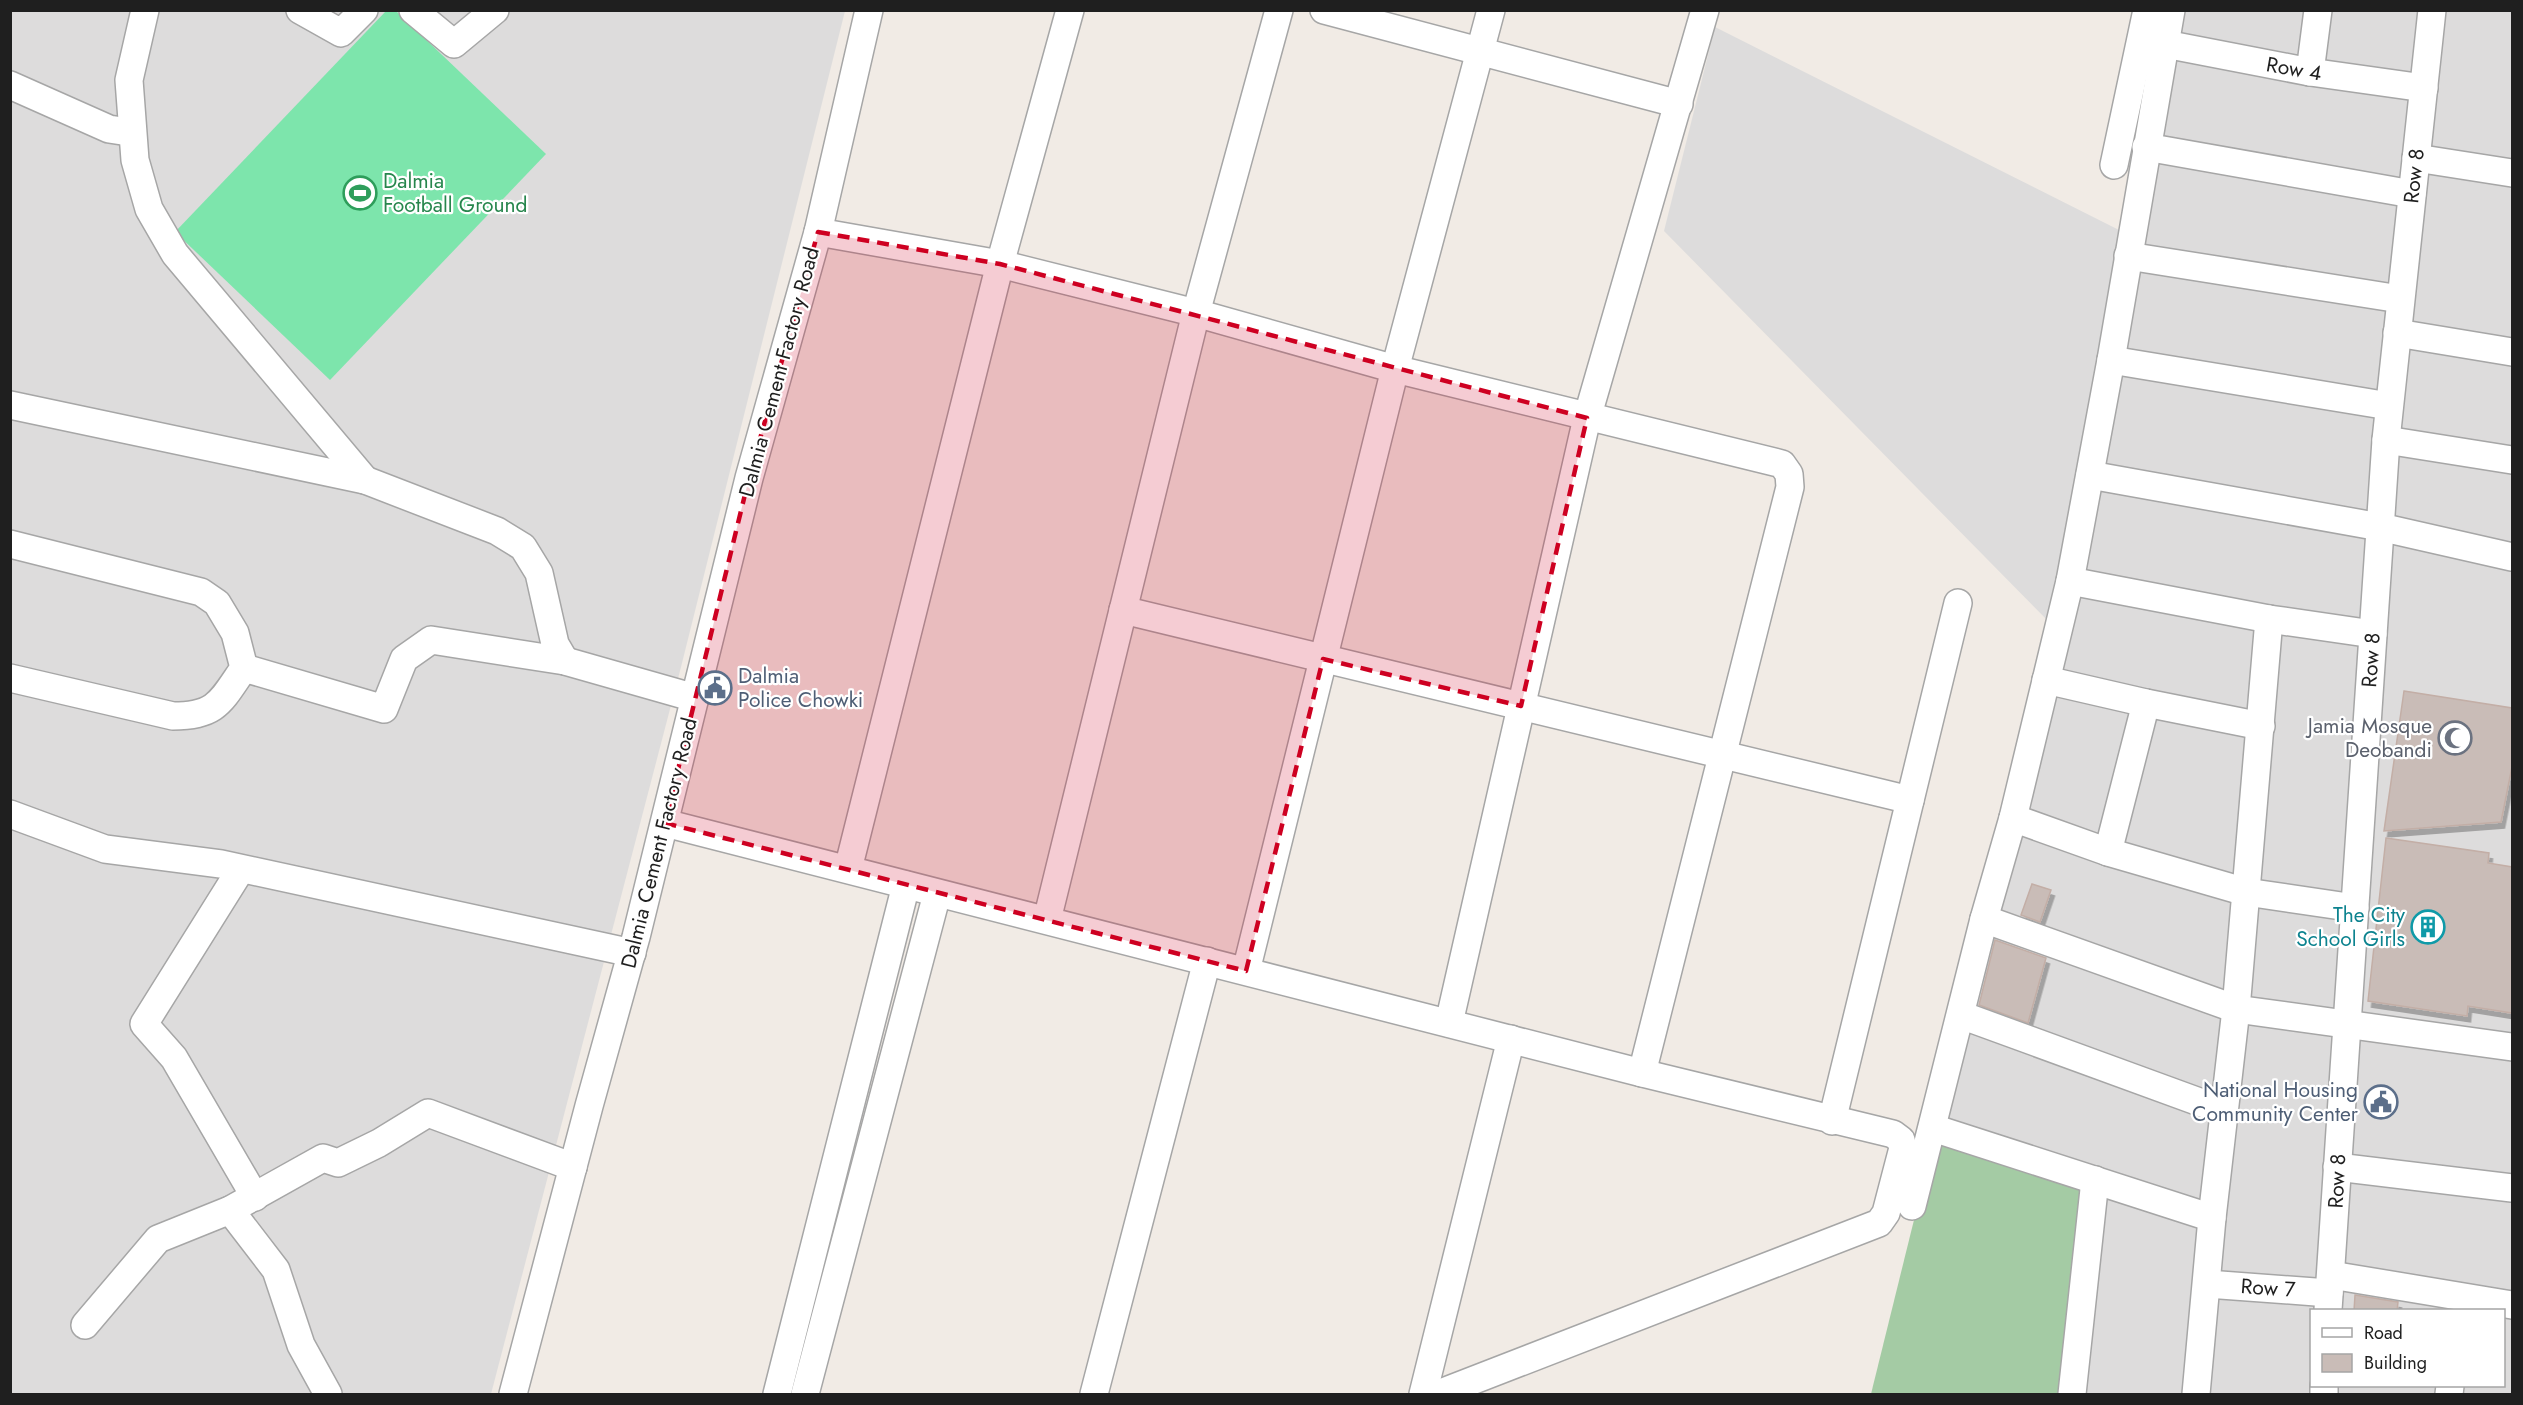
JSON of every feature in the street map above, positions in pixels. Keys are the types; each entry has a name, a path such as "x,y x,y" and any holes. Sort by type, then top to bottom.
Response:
{"street":[{"path":"146,10 129,80 135,160 149,209 175,254 365,480"},
{"path":"300,10 341,33 364,10"},
{"path":"413,10 454,44 495,10"},
{"name":"Dalmia Cement Factory Road","path":"513,1395 632,953 749,478 818,232 870,10"},
{"path":"848,869 1000,264 1070,10"},
{"path":"1047,920 1196,313 1279,10"},
{"path":"1324,10 1679,104"},
{"path":"1246,971 1395,369 1491,10"},
{"path":"1449,1023 1587,418 1705,10"},
{"path":"2114,165 2147,10"},
{"path":"1912,1206 1984,919 2013,818 2070,581 2111,360 2171,10"},
{"path":"2310,72 2318,10"},
{"name":"Row 8","path":"2329,1293 2386,440 2432,10"},
{"name":"Row 4","path":"2165,44 2310,72 2424,88"},
{"path":"10,85 109,129 122,131 132,129"},
{"path":"2146,147 2412,194"},
{"path":"2416,158 2512,173"},
{"path":"818,232 1000,264 1196,313 1395,369 1587,418 1782,464 1789,474 1790,487 1720,754 1642,1073"},
{"path":"2128,256 2400,299"},
{"path":"2397,333 2512,352"},
{"path":"2111,360 2389,406"},
{"path":"10,405 365,480 497,531 523,547 538,573 555,644 565,661"},
{"path":"2386,440 2512,460"},
{"path":"2090,475 2380,526 2512,557"},
{"path":"10,544 201,592 217,603 235,633 244,668 218,706 195,716 173,716 10,678"},
{"path":"2070,581 2270,619 2373,634"},
{"path":"1832,1121 1958,603"},
{"path":"1123,610 1910,800"},
{"path":"2196,1395 2212,1218 2236,1009 2270,619"},
{"path":"244,668 384,709 404,659 431,640 565,661 695,698"},
{"path":"2046,680 2261,726"},
{"path":"2108,852 2146,703"},
{"path":"10,814 105,849 241,869 632,953"},
{"path":"2013,818 2108,852 2246,892 2355,908"},
{"path":"665,823 1642,1073 1893,1134 1901,1140 1903,1148 1886,1213 1879,1223 1438,1395"},
{"path":"241,869 144,1024 174,1058 255,1197"},
{"path":"777,1395 906,885"},
{"path":"806,1395 937,894"},
{"path":"1984,919 2236,1009 2512,1047"},
{"path":"1094,1395 1207,961"},
{"path":"880,990 909,999"},
{"path":"1961,1015 2224,1111"},
{"path":"1423,1395 1511,1039"},
{"path":"85,1325 158,1239 230,1210 323,1158 338,1163 379,1143 428,1113 573,1167"},
{"path":"1933,1128 2212,1218"},
{"path":"2337,1167 2512,1188"},
{"path":"2072,1395 2096,1179"},
{"path":"230,1210 276,1270 301,1346 328,1395"},
{"name":"Row 7","path":"2207,1284 2455,1303 2512,1305"}],"highlighted area":[{"path":"818,232 1000,264 1587,418 1521,706 1323,659 1246,971 665,823 749,478"}],"shaded area":[{"path":"10,11 845,11 681,667 491,1394 11,1394"},
{"path":"2158,11 2512,11 2512,1394 2069,1394 2090,1185 1920,1132 2049,622 1664,231 1715,27 2119,230"}],"green space":[{"name":"Dalmia Football Ground","path":"386,11 396,11 546,154 330,380 175,232"},
{"path":"1933,1143 2082,1190 2059,1394 1871,1394"}],"building":[{"name":"Jamia Mosque Deobandi","path":"2404,691 2512,708 2512,767 2501,822 2384,831"},
{"name":"The City School Girls","path":"2386,838 2489,853 2488,863 2512,867 2512,1013 2468,1006 2467,1016 2368,1001"},
{"path":"2032,884 2051,890 2040,922 2021,915"},
{"path":"1995,940 2046,958 2028,1023 1979,1005"},
{"path":"2355,1295 2398,1302 2397,1309 2354,1309"}],"place":[{"name":"Dalmia Football Ground","path":"360,193"},
{"name":"Dalmia Police Chowki","path":"715,688"},
{"name":"Jamia Mosque Deobandi","path":"2455,738"},
{"name":"The City School Girls","path":"2428,927"},
{"name":"National Housing Community Center","path":"2381,1102"}]}
